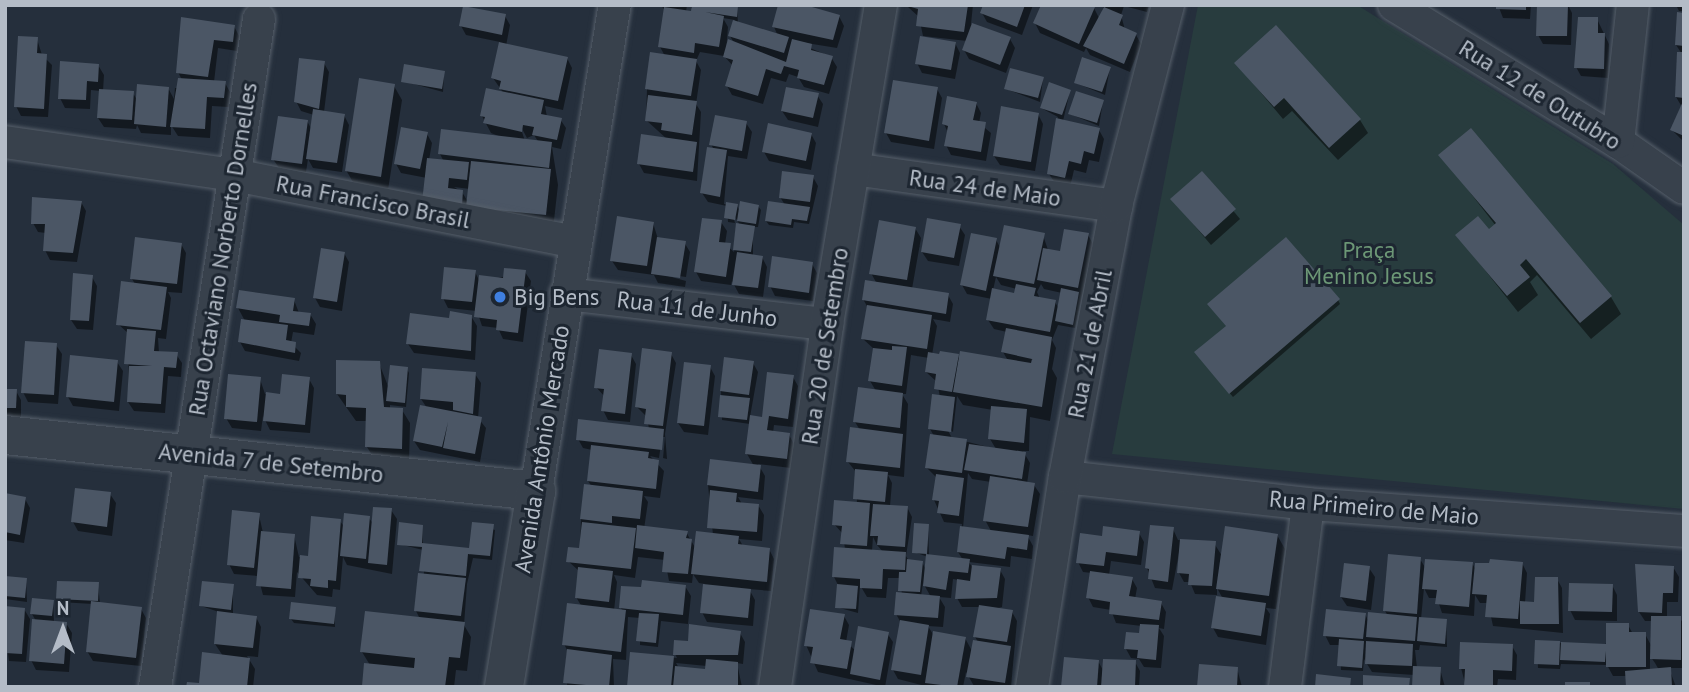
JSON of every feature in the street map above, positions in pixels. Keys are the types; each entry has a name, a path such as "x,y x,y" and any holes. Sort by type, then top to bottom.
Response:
{"street":[{"name":"Avenida Antônio Mercado","path":"504,687 574,242 615,5"},
{"name":"Rua 20 de Setembro","path":"775,687 827,324 881,5"},
{"name":"Rua 21 de Abril","path":"1032,687 1065,477 1116,206 1168,5"},
{"name":"Rua 12 de Outubro","path":"1394,5 1618,142 1684,188"},
{"path":"1618,142 1633,5"},
{"name":"Rua Octaviano Norberto Dornelles","path":"155,687 259,19"},
{"name":"Rua Francisco Brasil","path":"5,142 234,175 574,242"},
{"name":"Rua 24 de Maio","path":"853,169 1116,206"},
{"name":"Rua 11 de Junho","path":"566,294 827,324"},
{"name":"Avenida 7 de Setembro","path":"5,435 536,491"},
{"name":"Rua Primeiro de Maio","path":"1065,477 1308,504 1684,531"},
{"path":"1285,687 1308,504"}],"green space":[{"name":"Praça Menino Jesus","path":"1198,5 1357,5 1613,164 1684,225 1684,509 1112,454"}],"building":[{"path":"692,5 738,6 737,17 705,12 724,16 719,47 695,43 694,53 658,47 664,7 691,11"},
{"path":"778,5 805,5 840,15 833,40 772,27"},
{"path":"904,5 968,5 964,32 916,26 918,9"},
{"path":"983,5 1025,5 1017,27 980,13"},
{"path":"1041,5 1095,7 1079,44 1033,23"},
{"path":"1496,5 1526,5 1526,10 1496,9"},
{"path":"1537,5 1568,5 1567,36 1536,36"},
{"path":"463,6 506,14 502,35 459,26"},
{"path":"1104,7 1123,15 1119,25 1137,33 1124,64 1083,46"},
{"path":"1677,12 1684,13 1684,46 1675,45"},
{"path":"181,17 235,25 233,42 214,40 208,77 176,73"},
{"path":"1578,17 1598,17 1598,33 1605,33 1604,69 1574,68"},
{"path":"733,20 789,37 784,53 728,36"},
{"path":"972,23 1011,37 1000,65 962,50"},
{"path":"1276,25 1361,119 1329,148 1284,98 1274,107 1234,63"},
{"path":"18,36 38,37 37,53 47,54 44,109 14,107"},
{"path":"920,36 956,42 951,70 915,64"},
{"path":"728,39 786,62 792,39 812,44 811,50 833,56 824,85 797,78 799,70 784,66 781,74 766,69 758,96 725,86 733,60 723,57"},
{"path":"499,42 568,57 558,101 499,89 501,81 491,78"},
{"path":"650,52 697,59 691,96 645,89"},
{"path":"1677,52 1684,52 1684,98 1675,97"},
{"path":"1082,57 1111,67 1102,92 1074,83"},
{"path":"299,58 325,61 319,109 294,102"},
{"path":"60,61 99,64 98,82 87,81 86,100 58,99"},
{"path":"404,64 445,71 442,89 401,82"},
{"path":"1010,68 1044,77 1038,98 1004,89"},
{"path":"178,78 226,81 224,98 207,97 205,129 170,127"},
{"path":"359,78 395,84 381,177 345,171"},
{"path":"893,80 938,87 929,141 884,133"},
{"path":"1049,82 1071,90 1062,115 1040,108"},
{"path":"137,84 169,87 166,127 134,124"},
{"path":"786,87 819,93 813,118 781,111"},
{"path":"486,88 544,100 541,114 562,118 557,140 532,135 534,127 523,125 522,132 483,123 485,117 480,116"},
{"path":"99,89 134,91 132,120 97,118"},
{"path":"1076,91 1104,100 1097,123 1068,114"},
{"path":"648,95 697,101 692,135 661,130 662,123 645,121"},
{"path":"947,96 977,102 973,120 986,122 981,152 944,146 948,126 942,124"},
{"path":"1684,99 1684,136 1670,130"},
{"path":"1001,106 1039,113 1031,162 993,156"},
{"path":"313,109 345,114 337,163 306,159"},
{"path":"715,115 747,121 742,151 709,145"},
{"path":"278,116 308,120 302,164 271,160"},
{"path":"1056,118 1100,128 1094,154 1084,151 1081,164 1069,161 1065,178 1047,174"},
{"path":"768,123 812,133 806,161 762,152"},
{"path":"401,127 428,132 420,169 394,164"},
{"path":"1471,128 1612,296 1580,323 1526,259 1520,265 1530,277 1507,296 1455,235 1478,216 1489,229 1496,223 1438,155"},
{"path":"441,129 552,142 549,168 438,154"},
{"path":"641,134 697,142 693,172 637,164"},
{"path":"707,147 727,150 720,197 700,193"},
{"path":"427,158 469,162 467,180 449,178 448,188 463,190 462,206 422,202"},
{"path":"471,161 551,169 546,215 466,207"},
{"path":"782,171 814,175 810,202 779,198"},
{"path":"1202,171 1236,209 1205,237 1170,199"},
{"path":"32,197 82,201 73,253 43,251 45,224 31,224"},
{"path":"740,201 759,205 756,224 737,221"},
{"path":"768,201 810,207 807,221 792,219 791,225 765,221"},
{"path":"726,202 738,204 735,220 724,218"},
{"path":"617,216 654,222 647,266 610,261"},
{"path":"702,218 722,220 719,242 731,243 726,277 694,272"},
{"path":"927,218 961,224 954,258 921,252"},
{"path":"879,220 916,227 907,280 869,274"},
{"path":"736,223 755,226 751,252 733,250"},
{"path":"1004,225 1045,233 1034,284 993,276"},
{"path":"1064,229 1089,233 1078,288 1037,280 1043,248 1060,251"},
{"path":"971,233 997,238 986,291 960,285"},
{"path":"135,237 182,243 177,284 130,279"},
{"path":"657,237 686,241 680,278 651,274"},
{"path":"1286,237 1340,299 1229,394 1194,352 1226,326 1207,304"},
{"path":"321,248 345,252 337,302 313,298"},
{"path":"737,252 763,256 758,288 732,285"},
{"path":"772,256 813,262 809,293 768,287"},
{"path":"444,267 476,270 472,302 441,299"},
{"name":"Big Bens","path":"504,268 526,270 518,333 496,330 497,320 474,317 479,275 503,278"},
{"path":"73,273 93,275 89,321 70,320"},
{"path":"865,280 949,293 946,314 862,300"},
{"path":"121,281 167,287 161,330 116,325"},
{"path":"1016,284 1036,288 1034,296 1056,300 1050,332 986,320 992,288 1014,293"},
{"path":"1061,288 1079,292 1073,325 1055,321"},
{"path":"239,290 295,298 293,311 311,313 309,326 279,322 280,315 236,308"},
{"path":"867,305 932,315 927,349 861,339"},
{"path":"450,311 472,315 471,351 406,344 410,313 449,318"},
{"path":"241,319 288,325 286,340 296,342 295,353 238,342"},
{"path":"1006,328 1052,337 1042,407 953,392 960,351 1031,363 1032,359 1041,361 1001,352"},
{"path":"127,329 156,331 154,351 178,352 176,368 164,367 161,404 127,402 129,366 152,366 124,364"},
{"path":"25,341 57,343 54,395 21,393"},
{"path":"892,346 907,347 902,386 868,381 873,348 892,350"},
{"path":"642,348 672,352 663,426 644,424 646,409 635,407"},
{"path":"599,349 632,353 625,414 601,411 604,389 594,388"},
{"path":"940,351 959,354 952,392 934,389 936,374 925,372 928,352 939,354"},
{"path":"70,355 118,360 114,402 66,397"},
{"path":"724,357 754,361 749,395 720,391"},
{"path":"336,360 380,361 384,407 403,408 402,449 365,447 366,408 346,407 346,395 336,394"},
{"path":"684,362 711,365 704,426 677,423"},
{"path":"390,365 408,367 405,403 386,401"},
{"path":"422,368 476,372 473,414 453,410 453,402 420,399"},
{"path":"767,372 794,375 788,419 769,416 767,430 790,433 787,459 745,454 750,415 762,417"},
{"path":"228,374 261,377 257,422 224,419"},
{"path":"282,374 310,377 305,425 263,421 266,392 280,394"},
{"path":"858,387 903,393 900,428 853,422"},
{"path":"5,389 17,389 16,408 5,408"},
{"path":"932,394 955,397 951,432 928,429"},
{"path":"720,395 750,398 747,420 718,417"},
{"path":"420,405 482,417 475,454 443,448 448,422 442,447 413,441"},
{"path":"991,406 1027,409 1024,443 988,439"},
{"path":"578,419 664,429 662,450 576,440"},
{"path":"850,427 903,434 900,468 846,462"},
{"path":"930,434 967,439 962,473 925,468"},
{"path":"969,444 1026,452 1022,479 964,470"},
{"path":"591,445 649,452 648,458 659,460 656,489 587,481"},
{"path":"710,459 761,465 758,492 707,485"},
{"path":"855,469 888,472 885,502 853,499"},
{"path":"936,474 964,478 959,516 937,513 939,501 932,500"},
{"path":"990,476 1035,483 1028,527 983,521"},
{"path":"584,484 643,491 640,519 612,516 612,523 580,519"},
{"path":"75,488 111,492 107,527 71,522"},
{"path":"710,490 737,493 736,502 759,504 757,532 707,528"},
{"path":"5,493 26,497 20,535 5,532"},
{"path":"834,500 870,503 867,546 840,544 842,526 832,525"},
{"path":"873,504 908,506 905,547 877,545 878,536 870,536"},
{"path":"373,507 392,508 387,565 368,563"},
{"path":"232,510 260,513 254,568 227,565"},
{"path":"344,513 370,516 366,559 340,556"},
{"path":"311,516 341,519 336,581 328,580 328,588 310,586 311,579 298,578 300,555 308,556"},
{"path":"399,522 423,525 422,543 469,548 472,522 494,524 490,556 468,554 466,576 419,571 422,547 397,545"},
{"path":"582,522 636,528 631,569 566,562 568,547 579,548"},
{"path":"914,523 929,524 927,554 912,553"},
{"path":"637,525 688,531 686,538 692,539 688,574 662,572 664,552 635,548"},
{"path":"1150,525 1174,527 1168,582 1148,579 1149,569 1145,568"},
{"path":"960,526 1029,535 1027,550 1007,547 1005,559 957,552"},
{"path":"1103,526 1140,531 1137,556 1106,552 1104,566 1076,563 1080,533 1102,536"},
{"path":"1225,526 1278,534 1269,596 1216,589"},
{"path":"261,531 295,534 291,589 256,586"},
{"path":"696,531 739,536 738,544 770,548 767,582 691,574"},
{"path":"1180,539 1216,541 1212,586 1188,585 1189,574 1177,573"},
{"path":"834,547 906,552 905,570 883,569 882,589 860,588 860,579 832,577"},
{"path":"926,554 970,559 968,573 949,571 946,590 923,586"},
{"path":"1388,554 1421,557 1417,614 1383,611"},
{"path":"907,559 923,561 920,592 898,591 899,572 906,572"},
{"path":"1425,559 1473,562 1469,607 1435,604 1437,590 1422,589"},
{"path":"1490,559 1523,562 1518,619 1485,617 1487,595 1472,594 1475,563 1489,563"},
{"path":"1344,563 1370,566 1366,601 1340,597"},
{"path":"1635,564 1674,566 1673,593 1663,593 1662,613 1638,612"},
{"path":"972,565 1001,568 997,598 955,599 957,579 970,581"},
{"path":"578,567 613,571 609,602 575,598"},
{"path":"1090,571 1133,577 1129,596 1162,601 1159,620 1109,614 1110,602 1086,598"},
{"path":"418,573 466,578 461,616 414,611"},
{"path":"5,576 27,578 25,598 5,596"},
{"path":"1535,577 1558,577 1559,624 1520,624 1520,601 1534,602"},
{"path":"642,580 686,585 683,615 619,608 621,586 641,587"},
{"path":"57,581 99,582 98,601 56,599"},
{"path":"202,581 234,584 231,610 199,606"},
{"path":"1569,583 1613,584 1612,612 1568,611"},
{"path":"703,584 751,589 748,618 700,613"},
{"path":"837,584 858,586 856,609 835,608"},
{"path":"896,592 940,596 938,618 894,615"},
{"path":"1216,596 1266,603 1261,636 1211,628"},
{"path":"32,598 54,600 52,616 30,614"},
{"path":"91,601 142,607 136,658 86,652"},
{"path":"291,602 336,607 334,624 289,619"},
{"path":"567,603 626,610 621,652 562,645"},
{"path":"979,605 1013,610 1007,642 973,637"},
{"path":"5,606 25,608 22,654 5,653"},
{"path":"810,609 845,614 840,639 852,641 847,669 810,663 813,647 804,646"},
{"path":"1326,609 1366,613 1363,639 1323,636"},
{"path":"217,611 257,616 253,648 214,644"},
{"path":"365,611 465,622 460,658 449,657 445,687 362,686 364,663 414,668 415,658 360,652"},
{"path":"1368,612 1417,617 1415,641 1366,637"},
{"path":"639,613 659,614 656,643 636,641"},
{"path":"1651,616 1681,616 1681,660 1650,659"},
{"path":"1419,617 1447,619 1445,644 1417,641"},
{"path":"32,619 67,622 64,664 29,661"},
{"path":"900,620 929,625 921,675 891,670"},
{"path":"1606,623 1629,623 1629,632 1646,632 1646,667 1606,667 1606,651 1605,662 1560,660 1561,642 1606,644"},
{"path":"689,624 741,631 738,655 673,655 674,640 688,641"},
{"path":"1140,624 1159,625 1156,660 1137,658 1138,650 1124,649 1126,632 1139,633"},
{"path":"858,626 889,632 880,680 850,674"},
{"path":"933,631 966,637 957,687 925,683"},
{"path":"1339,639 1364,641 1362,668 1337,666"},
{"path":"973,640 1011,646 1005,683 966,677"},
{"path":"1535,640 1560,641 1559,665 1534,664"},
{"path":"1366,641 1413,644 1412,666 1365,664"},
{"path":"1460,642 1513,644 1512,671 1493,670 1493,687 1464,687 1465,669 1459,669"},
{"path":"567,649 612,655 609,687 563,683"},
{"path":"202,652 250,658 247,687 186,687 187,682 199,683"},
{"path":"630,652 674,656 671,687 627,687"},
{"path":"1064,657 1099,660 1097,687 1061,687"},
{"path":"706,659 738,662 738,687 673,687 675,666 705,669"},
{"path":"1103,659 1136,660 1135,687 1101,687"},
{"path":"1199,664 1238,667 1237,687 1197,687"},
{"path":"1413,666 1441,667 1440,687 1412,687"},
{"path":"1671,667 1672,687 1626,687 1625,671"},
{"path":"1316,674 1351,678 1350,687 1315,687"},
{"path":"1363,675 1410,678 1409,687 1363,687"},
{"path":"1565,682 1590,682 1590,687 1565,687"}],"place":[{"name":"Big Bens","path":"500,297"}]}
